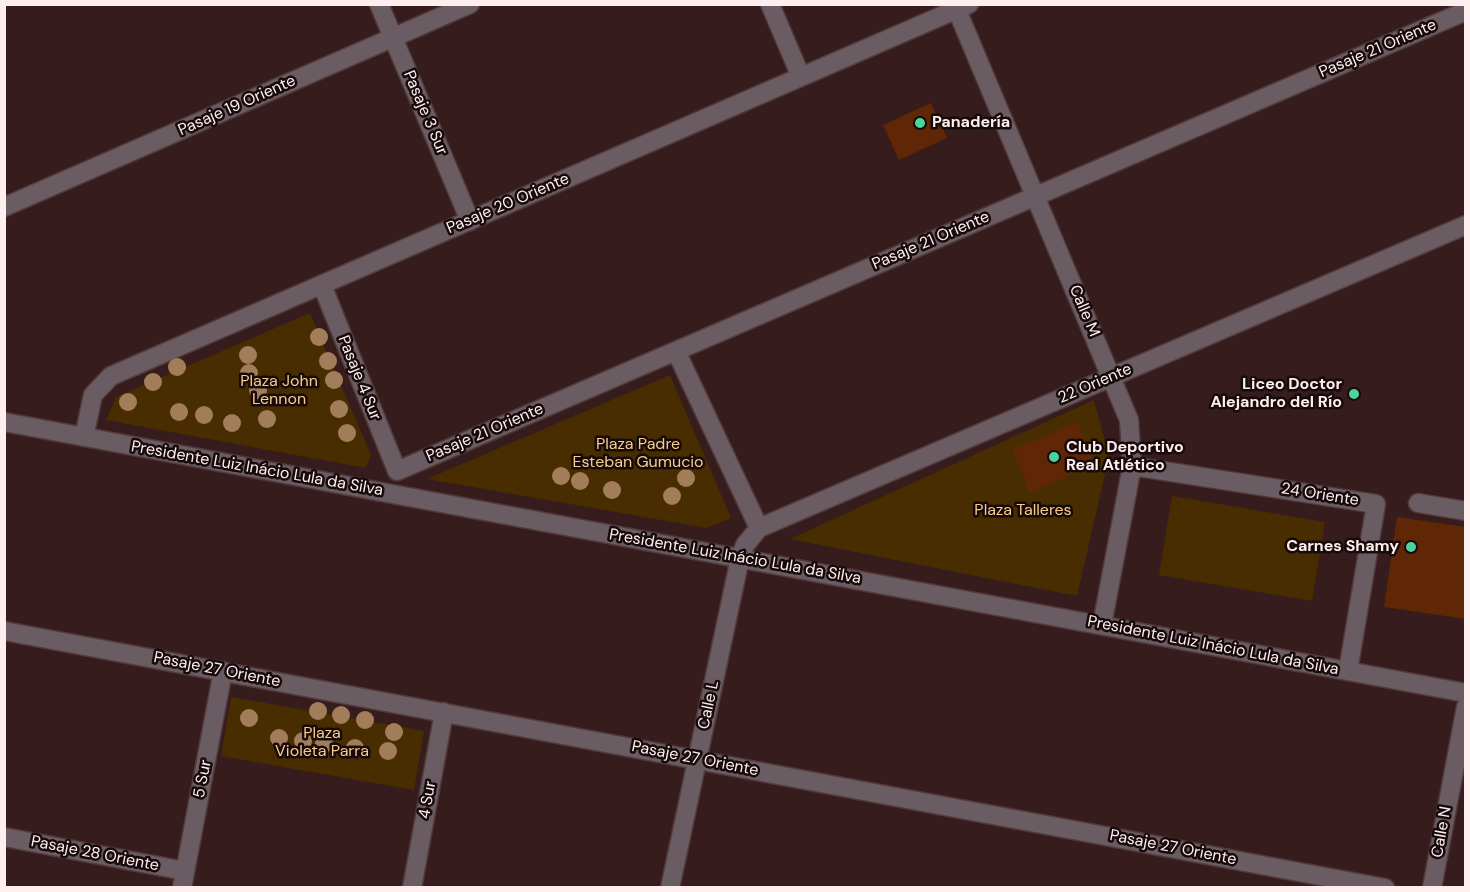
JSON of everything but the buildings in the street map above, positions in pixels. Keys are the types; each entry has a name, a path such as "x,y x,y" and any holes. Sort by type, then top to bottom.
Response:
{"street":[{"name":"Pasaje 3 Sur","path":"379,4 470,220"},
{"name":"Pasaje 19 Oriente","path":"4,207 470,4"},
{"path":"770,4 801,77"},
{"name":"Pasaje 20 Oriente","path":"84,437 93,395 103,381 111,376 963,7"},
{"name":"Calle M","path":"963,7 1034,196 1129,420 1132,466 1102,625"},
{"name":"Pasaje 21 Oriente","path":"397,471 1466,11"},
{"name":"22 Oriente","path":"740,558 745,545 768,521 1466,225"},
{"name":"Pasaje 4 Sur","path":"322,285 397,471"},
{"path":"676,351 759,528"},
{"name":"Presidente Luiz Inácio Lula da Silva","path":"4,422 1466,693"},
{"name":"24 Oriente","path":"1132,466 1376,504 1348,671"},
{"path":"393,494 397,471"},
{"path":"1418,503 1466,511"},
{"name":"Calle L","path":"670,888 740,558"},
{"name":"Pasaje 27 Oriente","path":"4,631 1385,888"},
{"name":"5 Sur","path":"184,879 223,671"},
{"name":"Calle N","path":"1432,888 1466,707"},
{"name":"4 Sur","path":"412,888 444,712"},
{"name":"Pasaje 28 Oriente","path":"4,837 184,879"}],"green space":[{"name":"Plaza John Lennon","path":"310,313 371,455 366,468 106,420 116,397"},
{"name":"Plaza Padre Esteban Gumucio","path":"670,375 731,518 707,528 427,479"},
{"name":"Plaza Talleres","path":"1094,400 1109,457 1077,596 790,539"},
{"path":"1172,496 1325,522 1312,601 1159,575"},
{"name":"Plaza Violeta Parra","path":"231,697 424,731 414,790 221,756"}],"place":[{"name":"Panadería","path":"920,123"},
{"name":"Liceo Doctor Alejandro del Río","path":"1354,394"},
{"name":"Club Deportivo Real Atlético","path":"1054,457"},
{"name":"Carnes Shamy","path":"1411,547"}]}
